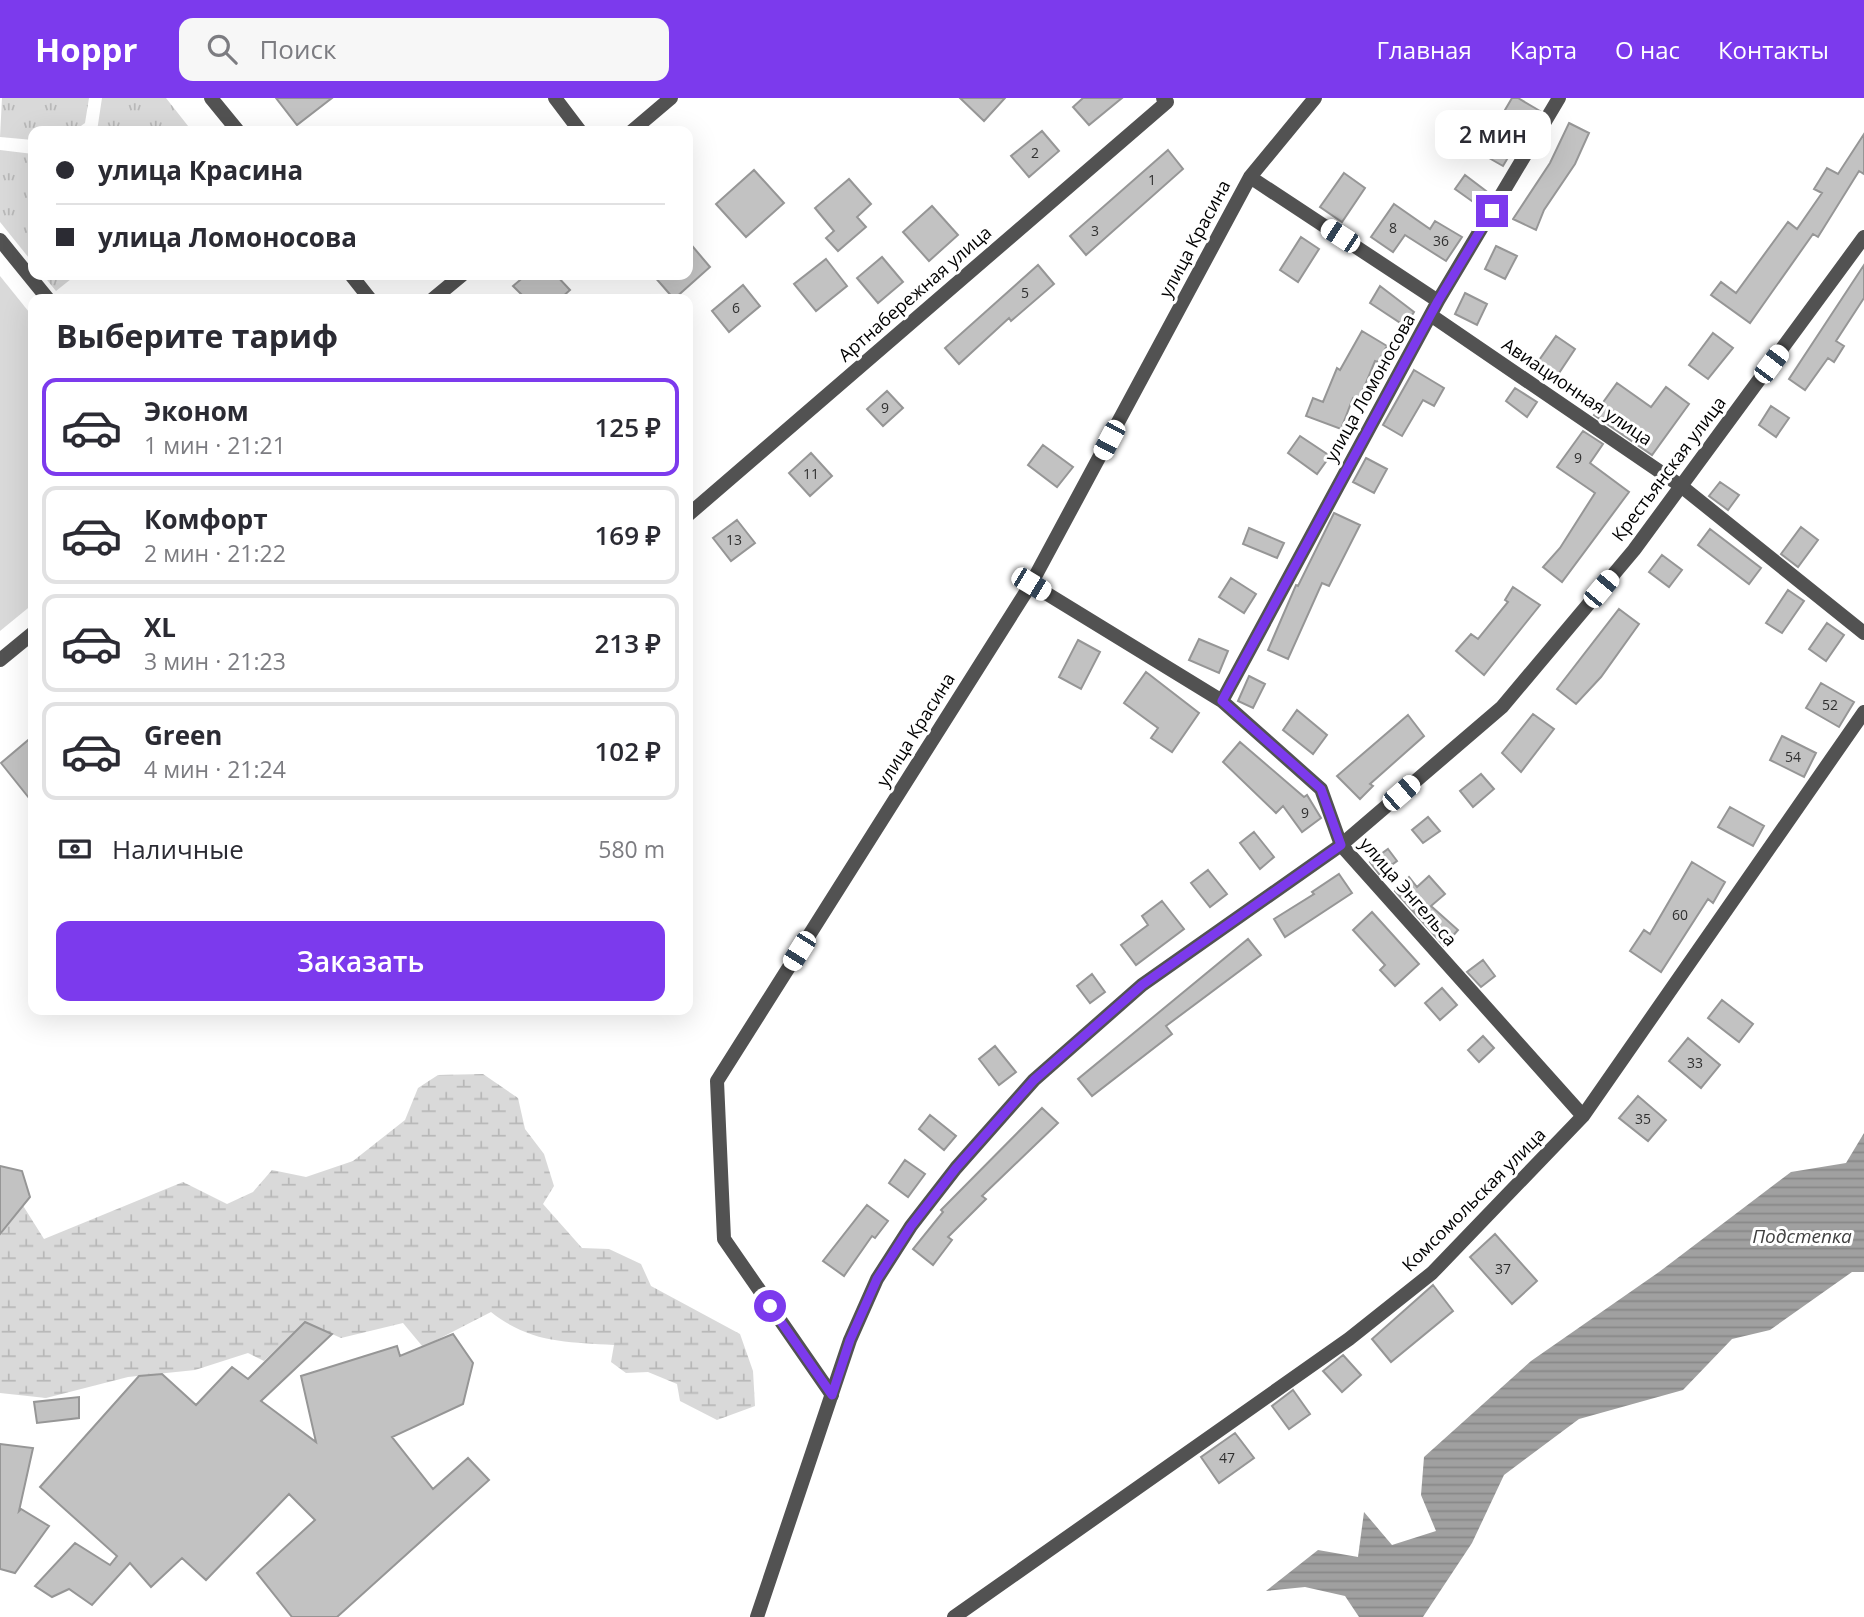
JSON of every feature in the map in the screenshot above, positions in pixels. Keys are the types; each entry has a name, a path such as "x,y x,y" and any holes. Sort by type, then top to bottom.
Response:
{"street":[{"path":"211,98 233,126"},
{"path":"555,98 576,126"},
{"path":"638,126 671,98"},
{"name":"улица Красина","path":"832,1395 724,1240 717,1081 1031,584 1250,177 1315,98"},
{"name":"улица Ломоносова","path":"1222,701 1438,301 1559,98"},
{"name":"Артнабережная улица","path":"693,511 1165,100"},
{"path":"1250,177 1438,301"},
{"name":"Крестьянская улица","path":"757,1617 850,1340 877,1279 911,1226 956,1168 1034,1080 1142,985 1341,845 1502,707 1634,550 1864,237"},
{"path":"0,240 28,274"},
{"path":"33,280 44,294"},
{"path":"355,280 366,294"},
{"path":"439,294 456,280"},
{"name":"Авиационная улица","path":"1432,316 1681,486 1864,633"},
{"name":"улица Энгельса","path":"1031,584 1222,701 1321,789 1341,845 1583,1116"},
{"path":"0,660 28,637"},
{"name":"Комсомольская улица","path":"954,1617 1004,1585 1360,1331 1432,1273 1583,1116 1864,712"}],"green space":[{"path":"2,98 89,98 85,123 81,126 28,126 28,140 0,137"},
{"path":"102,98 166,98 188,126 98,126"},
{"path":"0,150 28,153 28,257 0,222"},
{"path":"0,276 28,311 28,608 0,631"},
{"path":"47,280 70,280 56,291"},
{"path":"483,1074 518,1098 525,1129 544,1154 554,1186 543,1204 582,1248 609,1249 641,1264 651,1286 740,1334 753,1371 755,1406 717,1420 680,1401 677,1384 648,1372 626,1373 611,1362 614,1345 564,1341 534,1335 520,1330 491,1312 423,1347 403,1323 341,1338 305,1322 264,1361 248,1353 195,1370 128,1377 46,1398 0,1393 0,1222 22,1204 44,1239 183,1182 227,1204 253,1192 272,1170 306,1177 353,1161 405,1120 418,1088 438,1075"}],"water":[{"name":"Подстепка","path":"1864,1133 1864,1272 1852,1272 1770,1330 1732,1339 1683,1390 1579,1419 1504,1475 1472,1543 1423,1617 1359,1617 1345,1596 1305,1587 1266,1591 1318,1550 1358,1557 1364,1512 1392,1545 1436,1531 1421,1495 1424,1457 1531,1361 1659,1272 1791,1172 1846,1163"}],"building":[{"path":"276,98 332,98 297,125"},
{"path":"960,98 1005,98 984,121"},
{"path":"1083,98 1122,98 1089,125 1073,107"},
{"path":"1512,98 1518,98 1540,111 1531,126 1528,124 1503,166 1482,154 1508,112 1505,110"},
{"path":"1569,123 1589,133 1575,164 1544,210 1536,230 1513,219 1550,163"},
{"path":"1042,131 1059,151 1029,177 1011,156"},
{"path":"1864,134 1864,174 1859,171 1818,237 1813,234 1750,323 1711,295 1721,282 1736,293 1788,222 1797,229 1822,193 1814,189 1827,168 1838,174"},
{"path":"1168,150 1183,169 1086,255 1070,236"},
{"path":"754,170 784,203 746,237 716,204"},
{"path":"1344,173 1365,188 1342,222 1320,207"},
{"path":"1465,175 1486,191 1476,204 1455,189"},
{"path":"849,179 871,204 857,217 866,227 838,251 826,238 834,231 815,208"},
{"path":"1394,204 1430,229 1435,221 1462,237 1446,261 1405,235 1393,252 1371,237"},
{"path":"932,206 958,235 929,261 903,232"},
{"path":"1301,237 1319,249 1298,282 1280,270"},
{"path":"1496,246 1517,256 1505,279 1485,269"},
{"path":"693,247 710,267 680,294 670,294 657,280 693,280"},
{"path":"882,257 903,282 878,303 857,278"},
{"path":"826,259 847,286 816,311 794,284"},
{"path":"1038,265 1054,284 1011,321 1009,318 959,364 945,348"},
{"path":"1864,265 1864,298 1836,341 1844,346 1834,362 1828,358 1805,390 1789,379"},
{"path":"520,280 561,280 570,290 566,294 521,294 513,286"},
{"path":"743,285 760,306 729,332 712,311"},
{"path":"1380,286 1414,312 1405,326 1370,303"},
{"path":"1465,293 1487,304 1477,325 1455,314"},
{"path":"1362,331 1387,346 1378,362 1375,361 1359,400 1353,398 1341,429 1306,416 1313,398 1323,402 1337,368 1340,370"},
{"path":"1713,333 1733,348 1708,379 1689,365"},
{"path":"1556,336 1575,349 1555,379 1535,366"},
{"path":"1414,370 1444,388 1434,406 1423,400 1402,436 1383,425"},
{"path":"1617,383 1651,407 1666,387 1689,404 1652,455 1594,415"},
{"path":"1515,388 1537,402 1527,417 1506,401"},
{"path":"887,391 903,408 883,426 867,409"},
{"path":"1771,406 1789,418 1776,437 1759,425"},
{"path":"1583,431 1603,444 1590,463 1629,492 1562,582 1543,567 1560,548 1595,493 1557,467"},
{"path":"1300,436 1330,456 1317,474 1288,453"},
{"path":"1043,445 1073,467 1057,487 1028,465"},
{"path":"811,453 832,476 810,496 789,473"},
{"path":"1366,458 1387,469 1374,493 1353,482"},
{"path":"1720,482 1739,495 1728,510 1709,496"},
{"path":"1334,513 1360,525 1329,586 1322,583 1288,659 1268,650 1296,585 1298,586"},
{"path":"737,520 755,543 731,561 713,538"},
{"path":"1801,527 1818,540 1798,567 1781,554"},
{"path":"1249,528 1284,543 1277,558 1243,544"},
{"path":"1710,529 1761,568 1749,584 1698,545"},
{"path":"1662,555 1682,570 1669,587 1649,572"},
{"path":"1231,578 1256,594 1244,613 1219,597"},
{"path":"1513,587 1540,605 1484,675 1456,651 1471,634 1478,639 1508,602 1505,600"},
{"path":"1788,590 1804,601 1782,633 1766,623"},
{"path":"1619,609 1639,624 1601,677 1576,704 1557,689"},
{"path":"1827,623 1844,635 1826,661 1809,649"},
{"path":"1199,639 1228,651 1219,673 1189,660"},
{"path":"1078,640 1100,652 1081,689 1059,677"},
{"path":"1146,672 1199,713 1172,752 1151,738 1158,728 1124,703"},
{"path":"1249,676 1265,684 1253,708 1238,701"},
{"path":"1821,683 1854,702 1839,727 1806,708"},
{"path":"1297,710 1327,735 1313,754 1283,730"},
{"path":"1533,714 1554,729 1521,772 1502,753"},
{"path":"1408,715 1424,736 1370,784 1373,786 1360,799 1337,776"},
{"path":"1782,736 1816,753 1804,777 1770,760"},
{"path":"28,740 28,797 1,763"},
{"path":"1240,742 1304,797 1307,795 1321,818 1302,832 1283,806 1276,813 1223,762"},
{"path":"1481,774 1494,789 1473,807 1460,791"},
{"path":"1730,807 1764,826 1753,846 1718,827"},
{"path":"1428,817 1440,831 1423,843 1412,830"},
{"path":"1254,832 1274,857 1260,869 1240,843"},
{"path":"1388,849 1397,861 1379,874 1370,862"},
{"path":"1692,862 1725,882 1713,903 1708,899 1661,972 1630,951 1644,930 1650,934"},
{"path":"1208,870 1227,894 1210,907 1191,883"},
{"path":"1339,874 1352,893 1285,937 1274,919 1314,894 1312,892"},
{"path":"1429,876 1445,894 1431,906 1458,930 1444,946 1395,891 1409,877 1417,887"},
{"path":"1162,901 1184,929 1136,965 1121,945 1148,925 1142,916"},
{"path":"1372,912 1419,964 1395,986 1380,970 1385,965 1353,930"},
{"path":"1248,939 1261,955 1166,1026 1172,1034 1092,1096 1078,1079"},
{"path":"1483,960 1495,976 1481,987 1467,972"},
{"path":"1092,974 1105,992 1090,1003 1077,986"},
{"path":"1442,988 1457,1005 1440,1020 1425,1003"},
{"path":"1722,1000 1753,1024 1739,1042 1708,1018"},
{"path":"1483,1036 1494,1048 1479,1062 1468,1050"},
{"path":"1688,1038 1720,1065 1701,1088 1669,1061"},
{"path":"995,1046 1016,1072 999,1085 979,1059"},
{"path":"1638,1096 1666,1120 1648,1141 1619,1118"},
{"path":"1042,1108 1058,1123 982,1196 986,1199 948,1237 952,1240 933,1265 913,1249 943,1212 941,1210"},
{"path":"930,1115 956,1136 944,1150 919,1129"},
{"path":"905,1160 925,1174 908,1197 889,1183"},
{"path":"0,1166 22,1171 30,1197 0,1234"},
{"path":"867,1205 888,1221 875,1238 872,1236 844,1276 823,1261"},
{"path":"1495,1234 1537,1281 1512,1304 1470,1257"},
{"path":"1433,1285 1453,1311 1391,1362 1372,1339"},
{"path":"305,1322 332,1334 261,1401 316,1442 301,1376 397,1346 400,1356 453,1334 473,1363 463,1404 392,1437 433,1489 468,1458 489,1480 337,1617 292,1617 257,1573 315,1520 289,1494 206,1580 182,1558 151,1587 130,1563 92,1605 69,1589 52,1597 35,1586 75,1543 110,1565 117,1556 40,1487 139,1376 162,1374 196,1405 232,1367 248,1379"},
{"path":"1343,1355 1361,1375 1342,1392 1323,1371"},
{"path":"1293,1390 1310,1414 1289,1429 1272,1406"},
{"path":"79,1397 79,1418 37,1423 34,1402"},
{"path":"1235,1433 1254,1458 1219,1483 1201,1457"},
{"path":"0,1444 33,1448 19,1511 21,1509 49,1526 15,1573 0,1569"}],"route":[{"path":"770,1306 832,1395 850,1340 877,1279 911,1226 956,1168 1034,1080 1142,985 1341,845 1321,789 1222,701 1438,301 1492,211"}]}
